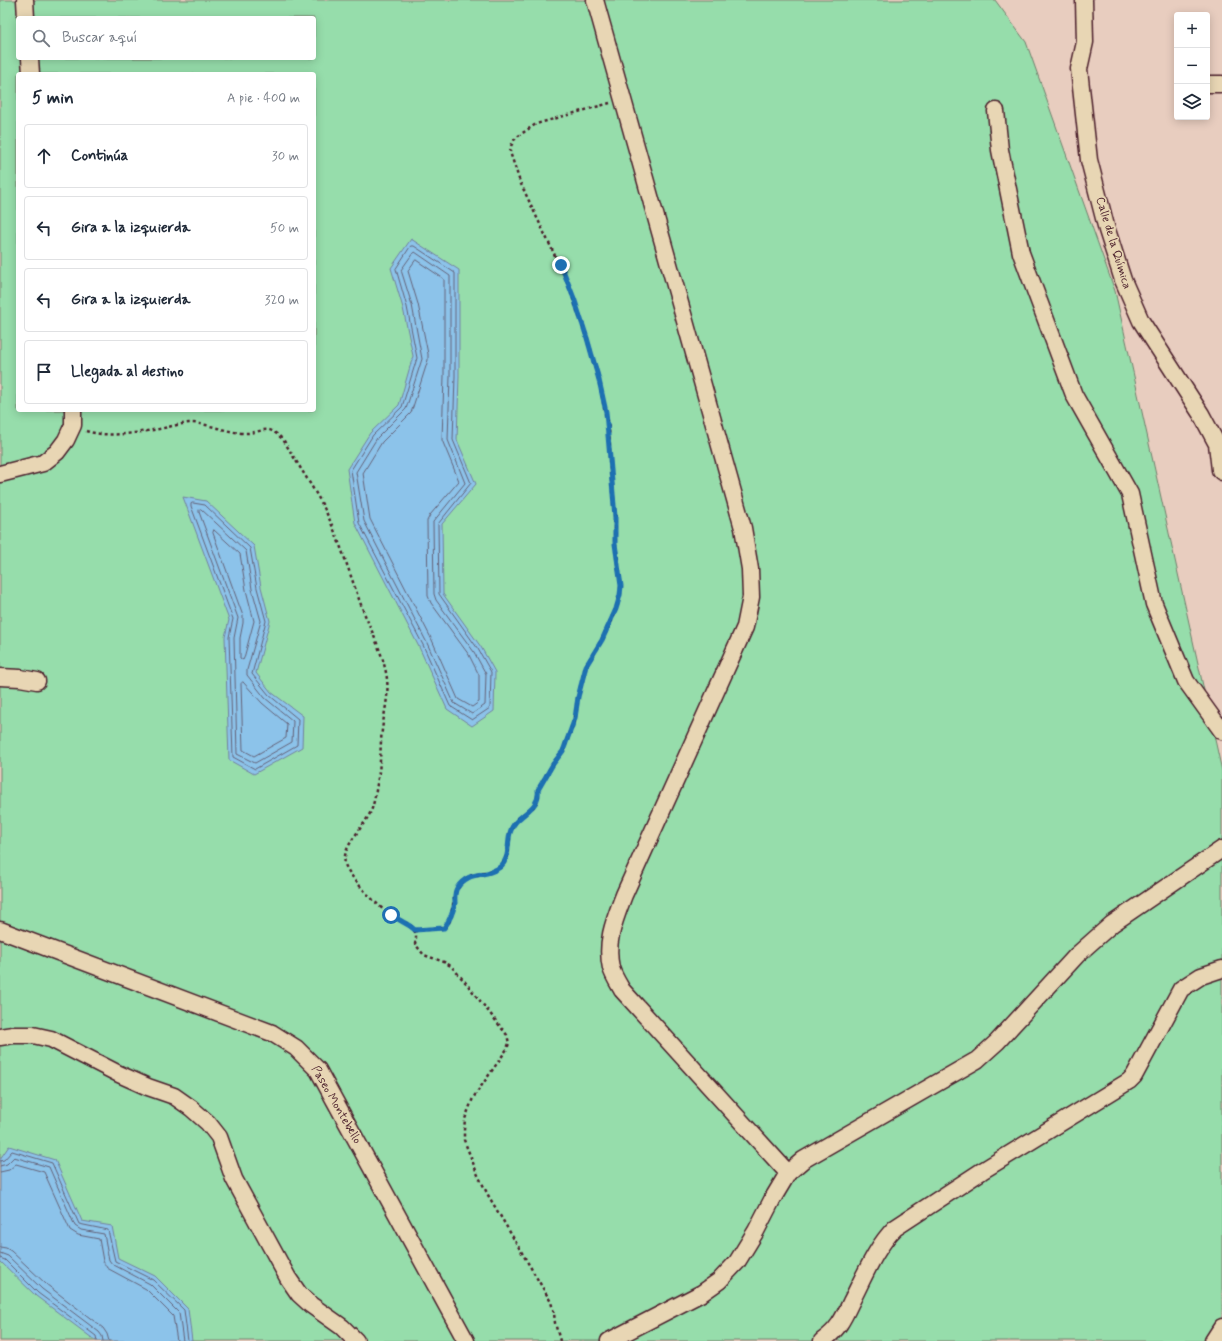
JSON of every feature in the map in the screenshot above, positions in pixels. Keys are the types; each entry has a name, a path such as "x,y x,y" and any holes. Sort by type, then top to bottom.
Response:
{"street":[{"path":"25,0 26,16"},
{"path":"595,0 743,528 750,569 751,597 745,627 624,895 611,930 609,951 611,969 622,990 788,1173"},
{"name":"Calle de la Química","path":"1084,7 1085,42 1079,70 1089,160 1109,237 1123,280 1141,321 1201,414 1217,444 1220,470 1222,472"},
{"path":"30,60 31,72"},
{"path":"1210,84 1222,84"},
{"path":"996,111 1000,150 1021,254 1074,395 1130,494 1154,604 1186,681 1222,731"},
{"path":"0,474 43,463 57,452 66,440 73,418"},
{"path":"0,677 37,681"},
{"path":"609,1341 702,1293 719,1280 737,1262 788,1173 803,1160 977,1060 997,1042 1077,956 1112,924 1222,849"},
{"name":"Paseo Montebello","path":"0,930 272,1033 296,1048 318,1070 466,1341"},
{"path":"822,1341 838,1327 878,1250 895,1228 982,1171 1129,1081 1134,1076 1182,989 1201,976 1222,970"},
{"path":"0,1037 33,1034 52,1039 119,1074 148,1087 174,1096 191,1108 208,1123 219,1137 234,1179 288,1278 311,1306 342,1327 356,1341"},
{"path":"1213,1341 1222,1326"}],"path":[{"path":"73,418 88,432 103,434 120,434 183,424 199,424 244,433 270,430 276,432 284,441 325,512 381,654 387,681 387,704 382,728 378,777 371,812 346,852 344,858 346,866 351,875 380,906 391,915 415,930 444,928 449,922 451,916 456,890 464,880 470,876 491,872 503,864 508,853 510,832 514,824 536,803 539,794 538,790 553,764 563,751 575,718 578,697 586,666 602,640 616,609 620,595 621,586 615,544 615,517 610,465 609,430 599,380 587,338 568,283 520,182 510,152 510,146 521,134 536,124 623,100"},
{"path":"415,930 416,944 420,951 424,955 451,966 481,1000 507,1035 509,1043 507,1049 467,1109 464,1140 477,1173 488,1195 551,1302 560,1341"}],"green space":[{"path":"0,0 995,0 1026,42 1115,291 1222,771 1222,1341 0,1341"}],"water":[{"path":"411,239 459,270 459,376 457,440 476,484 442,524 443,594 481,647 495,672 494,711 472,726 447,709 419,647 355,523 347,469 370,433 399,405 413,356 403,308 391,268"},
{"path":"183,497 206,501 254,546 261,587 270,621 256,673 271,692 303,716 302,747 254,774 229,760 225,637 229,620"},
{"path":"9,1146 55,1160 82,1221 112,1226 118,1258 155,1276 188,1309 192,1341 96,1341 36,1296 0,1261 0,1159"}],"route":[{"path":"391,915 415,930 444,928 449,922 451,916 456,890 464,880 470,876 491,872 503,864 508,853 510,832 514,824 536,803 539,794 538,790 553,764 563,751 575,718 578,697 586,666 602,640 608,623 616,609 620,595 621,586 615,544 614,496 610,465 609,430 606,412 587,338 561,265"}]}
